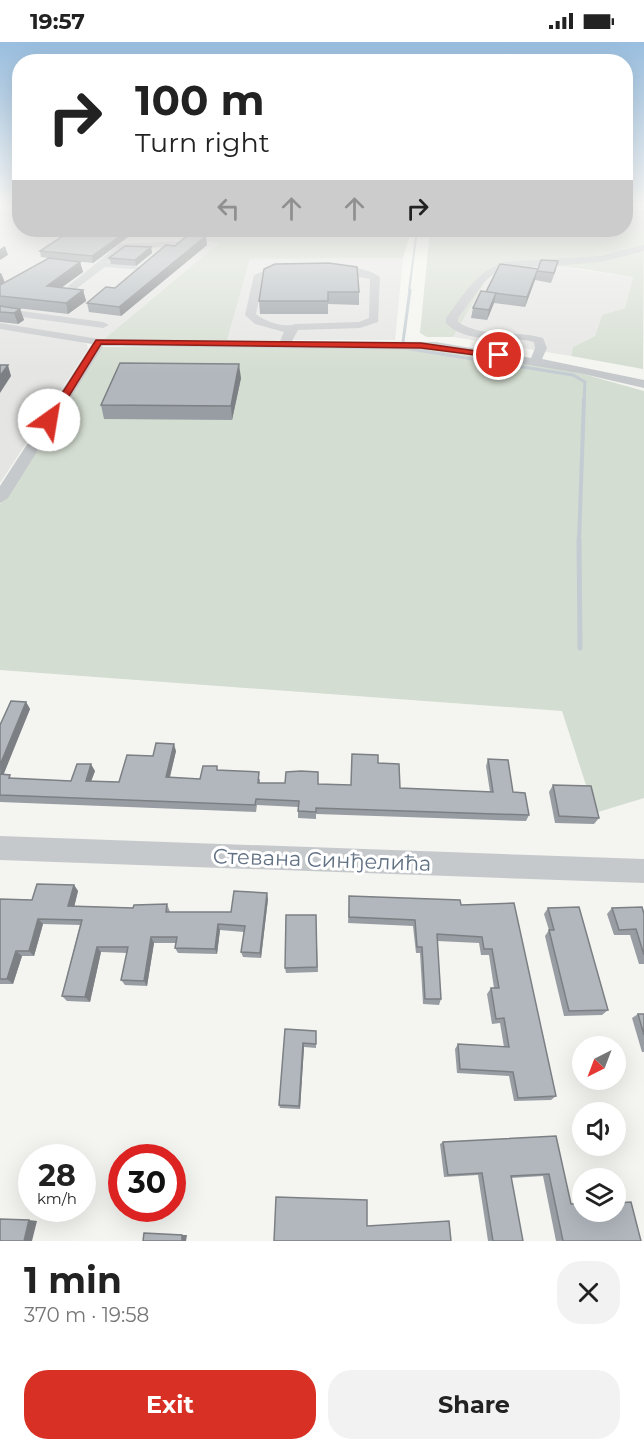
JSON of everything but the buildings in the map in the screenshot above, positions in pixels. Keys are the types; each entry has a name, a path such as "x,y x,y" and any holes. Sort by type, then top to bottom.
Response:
{"street":[{"path":"72,288 93,274 103,261"},
{"path":"84,267 144,266 150,261"},
{"path":"535,361 541,348 539,340 522,335 470,332 452,323 452,318 468,299 483,274 494,268 511,264 566,261"},
{"path":"296,271 273,271 258,277 250,315 259,322 291,330 307,324 360,325 375,318 375,277 358,272 319,271"},
{"path":"0,311 103,325"},
{"path":"24,329 47,318"},
{"path":"0,326 99,342 436,346 535,361 644,384"},
{"path":"284,345 291,330"},
{"path":"0,498 99,342"},
{"name":"Стевана Синђелића","path":"0,848 644,872"}],"shaded area":[{"path":"0,261 197,261 103,340 0,323"},
{"path":"198,261 249,261 227,340 103,340"},
{"path":"249,261 403,261 395,340 227,340"},
{"path":"427,261 644,261 643,369 571,356 573,347 595,336 602,315 625,308 633,277 561,267 508,269 490,274 453,337 427,337 420,333"},
{"path":"542,264 633,277 625,308 602,315 595,336 573,347 571,356 453,337 490,274 509,267"},
{"path":"0,329 66,338 87,344 88,349 0,483"},
{"path":"93,347 431,347 569,370 644,391 644,798 595,813 562,711 0,670 0,504"}],"waterway":[{"path":"409,291 413,261"},
{"path":"403,342 410,290"},
{"path":"410,349 573,375 585,382 584,401"},
{"path":"579,541 584,399"},
{"path":"579,541 580,648"}],"route":[{"path":"49,420 99,342 212,345 421,345 499,355"}]}
